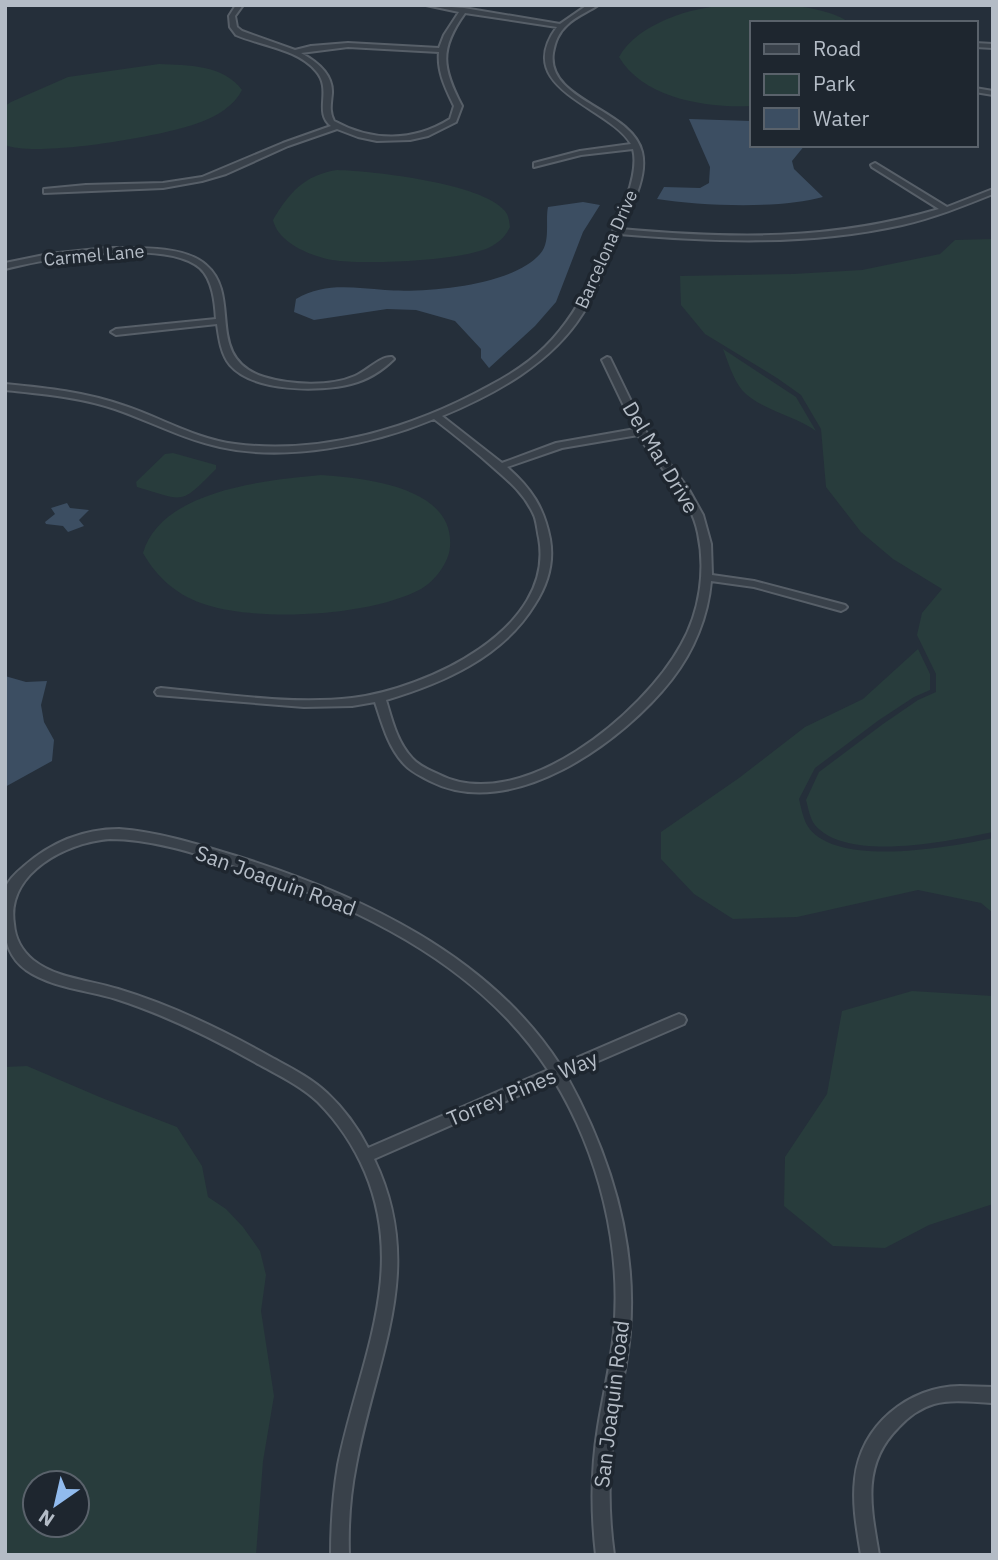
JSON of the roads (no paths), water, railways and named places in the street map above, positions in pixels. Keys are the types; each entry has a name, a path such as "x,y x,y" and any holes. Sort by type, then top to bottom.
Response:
{"street":[{"path":"240,5 232,16 234,27 239,33 293,53 323,74 329,95 325,110 327,118 337,127 357,135 389,139 425,135 453,120 458,106 441,70 441,50 451,27 464,10"},
{"path":"429,5 562,26"},
{"path":"595,5 562,26 553,37 548,54 550,63 560,84 583,103 620,126 636,146"},
{"path":"293,53 307,48 341,45 441,50"},
{"path":"47,191 76,186 129,187 202,179 284,145 337,127"},
{"path":"537,165 588,151 636,146"},
{"name":"Barcelona Drive","path":"5,387 76,396 117,406 195,436 231,447 255,450 300,450 338,444 379,434 434,415 506,380 536,359 574,321 588,295 639,170 639,151 636,146"},
{"path":"875,166 946,210"},
{"path":"615,231 732,240 808,237 885,226 946,210 993,191"},
{"name":"Carmel Lane","path":"5,266 46,258 139,249 178,254 202,265 213,278 227,354 235,364 252,375 284,384 328,385 350,382 390,359"},
{"path":"116,331 221,321"},
{"name":"Del Mar Drive","path":"379,696 396,744 413,766 433,778 457,786 482,789 508,786 538,776 608,737 649,699 688,645 705,596 703,530 677,477 640,431 607,360"},
{"path":"161,692 295,703 353,702 440,677 476,658 509,633 527,610 541,585 547,558 546,536 540,514 528,495 499,467 434,415"},
{"path":"499,467 560,445 640,431"},
{"path":"705,577 778,589 841,607"},
{"name":"San Joaquin Road","path":"340,1555 338,1528 348,1453 387,1311 391,1251 387,1219 377,1180 346,1124 321,1096 297,1079 185,1018 42,971 30,965 14,947 8,940 6,924 9,891 24,872 47,854 77,839 108,834 141,835 224,857 330,898 390,925 467,975 533,1040 568,1091 593,1144 617,1225 622,1283 622,1329 601,1477 605,1555"},
{"name":"Torrey Pines Way","path":"365,1156 679,1020"},
{"path":"870,1555 863,1478 869,1451 886,1428 909,1408 930,1397 993,1395"}],"water":[{"path":"689,119 750,121 750,147 803,147 792,161 794,169 823,197 763,205 657,199 664,187 700,188 709,183 710,167"},
{"path":"583,202 600,205 583,232 556,302 535,326 489,368 481,358 481,349 455,321 416,310 387,309 314,320 294,312 296,299 328,288 423,290 467,285 510,274 527,265 543,249 547,238 548,207"},
{"path":"67,503 70,508 89,510 79,520 84,526 68,532 63,526 46,524 55,514 51,508"},
{"path":"5,676 26,682 47,681 41,705 44,722 54,740 52,761 5,787"}]}
